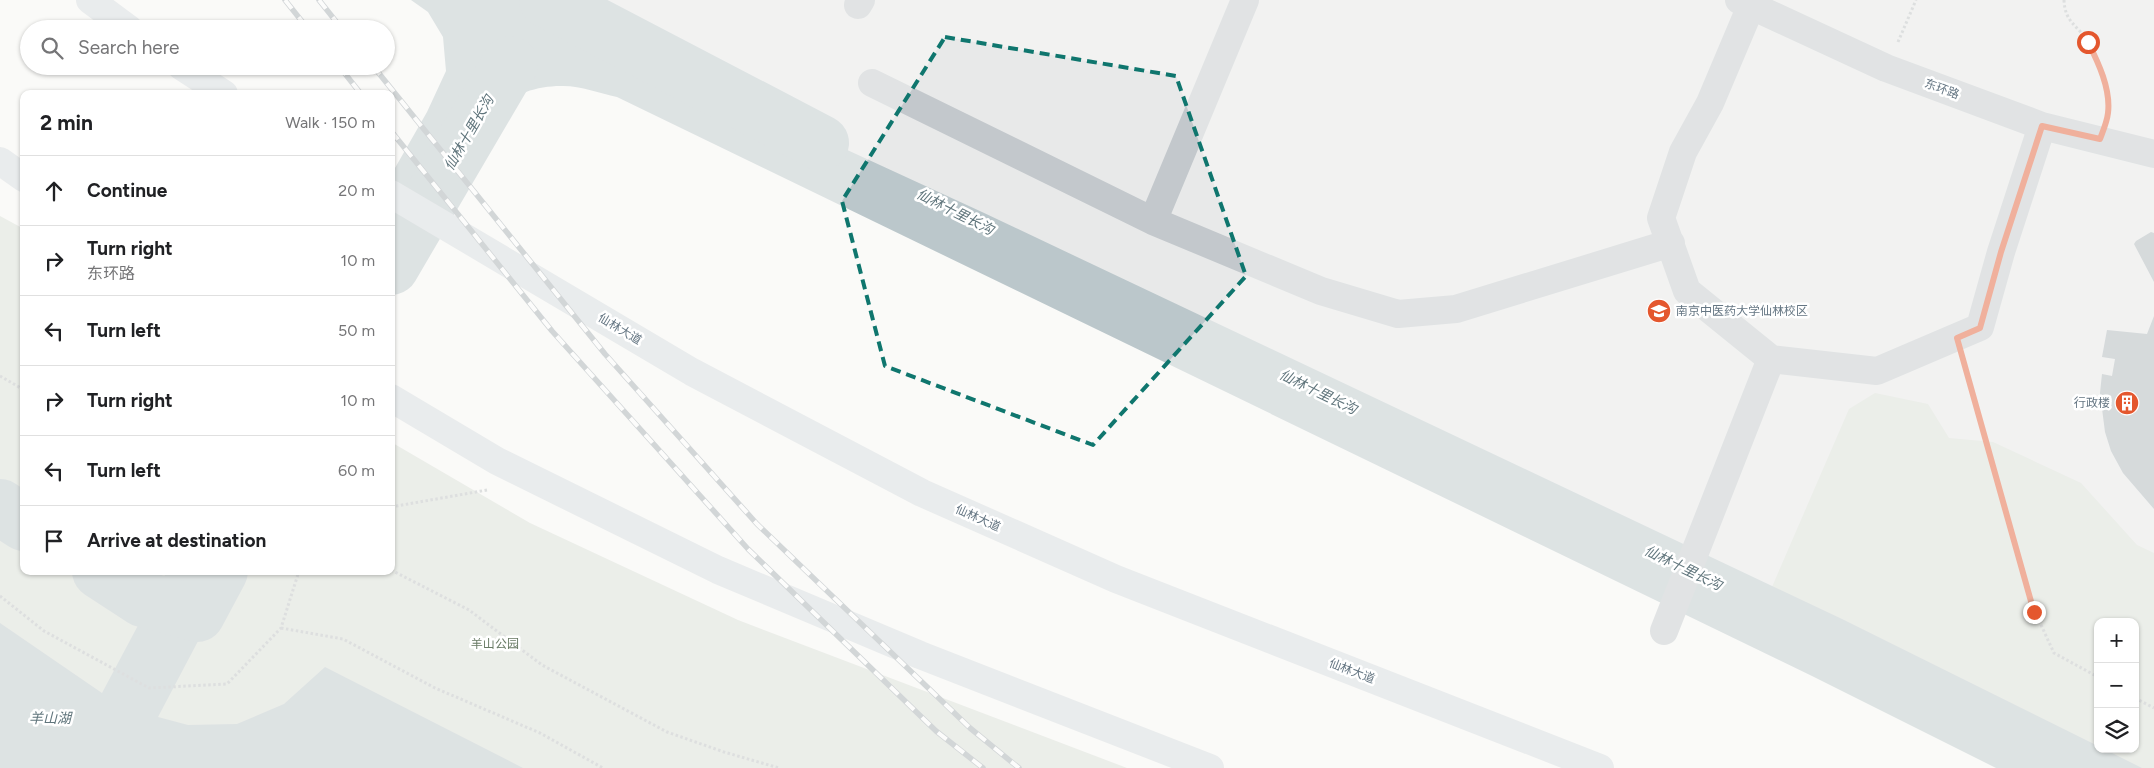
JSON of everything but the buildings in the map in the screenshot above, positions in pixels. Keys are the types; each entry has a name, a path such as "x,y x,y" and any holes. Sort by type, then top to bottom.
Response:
{"main road":[{"path":"90,0 117,20"},
{"path":"195,75 218,90"},
{"path":"0,160 20,175"},
{"name":"仙林大道","path":"395,196 692,372 922,493 1116,579 1600,768"},
{"path":"395,400 497,461 718,570 920,655 1202,767"}],"lane":[{"path":"1153,220 1244,0"},
{"path":"1745,3 1710,104 1683,152 1662,218 1687,291 1771,358 1878,371 1980,328 2001,252 2042,126"},
{"name":"东环路","path":"1745,3 1886,68 2042,126 2154,154"},
{"path":"872,83 1153,220 1321,291 1398,314 1456,309 1671,243"},
{"path":"1664,631 1771,358"}],"path":[{"path":"1886,68 1916,0"},
{"path":"2064,0 2065,14 2088,42 2103,75 2108,112 2100,139"},
{"path":"1957,338 2034,612 2054,653 2094,675"},
{"path":"0,376 20,388"},
{"path":"395,506 488,490"},
{"path":"395,572 469,610 542,665 667,732 724,752 780,768"},
{"path":"0,596 44,631 149,688 227,684 281,628 299,575"},
{"path":"281,628 343,639 434,688 540,733 604,768"},
{"path":"2139,700 2154,708"}],"highlighted area":[{"path":"945,37 1176,76 1246,276 1093,445 885,366 842,201"}],"shaded area":[{"name":"南京中医药大学仙林校区","path":"537,0 2154,0 2154,768 2088,768"}],"green space":[{"name":"羊山公园","path":"0,216 20,227 20,575 395,575 395,444 530,523 738,620 1127,768 0,768"},
{"path":"1875,393 1928,404 1949,438 1993,442 2081,483 2137,545 2154,553 2154,768 2011,768 1749,640 1849,409"}],"water":[{"path":"411,0 521,0 982,212 1842,619 2094,744 2094,753 2112,753 2142,768 1996,768 1812,676 617,97 574,87 556,86 530,91 517,96 485,117 451,151 395,262 395,168 427,112 446,71 443,37 428,12"},
{"name":"羊山湖","path":"165,575 233,575 158,717 188,725 237,724 284,704 325,667 523,768 0,768 0,623 102,693"}],"waterway":[{"name":"仙林十里长沟","path":"547,0 821,143"},
{"name":"仙林十里长沟","path":"395,260 510,64"},
{"name":"仙林十里长沟","path":"0,507 20,520"},
{"name":"仙林十里长沟","path":"106,575 143,599 197,614 218,575"}],"railway":[{"path":"285,0 301,20"},
{"path":"319,0 335,20"},
{"path":"346,75 358,90"},
{"path":"380,75 392,90"},
{"path":"395,93 605,354 757,524 970,728 1019,768"},
{"path":"395,136 552,331 748,549 936,731 983,768"}],"place":[{"name":"南京中医药大学仙林校区","path":"1659,311"},
{"name":"行政楼","path":"2127,403"}],"route":[{"path":"2034,612 1957,338 1980,328 2001,252 2042,126 2100,139 2108,112 2107,94 2103,75 2088,42"}]}
